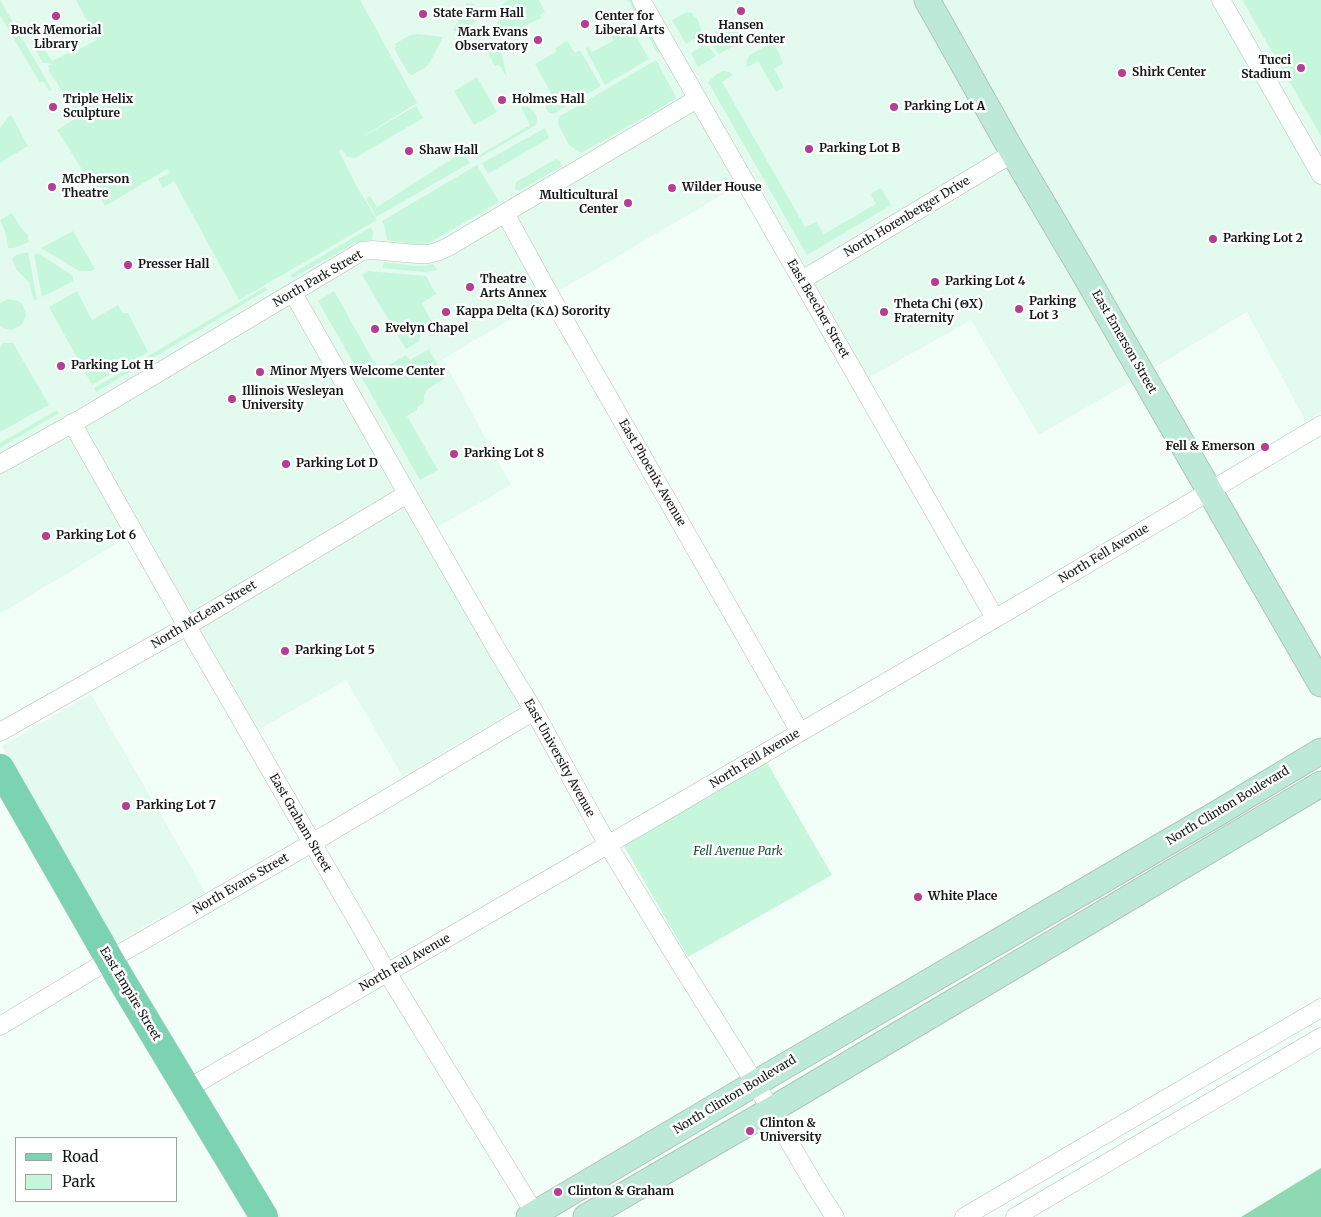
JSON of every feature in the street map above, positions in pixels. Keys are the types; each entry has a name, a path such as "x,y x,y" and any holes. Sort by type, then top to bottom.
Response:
{"main road":[{"name":"East Empire Street","path":"0,768 109,960 264,1217"}],"street":[{"name":"East Beecher Street","path":"641,0 995,618"},
{"name":"East Emerson Street","path":"928,0 1013,153 1321,684"},
{"path":"1221,0 1321,175"},
{"name":"North Park Street","path":"0,464 362,251 373,250 416,254 437,252 697,99"},
{"name":"North Horenberger Drive","path":"802,280 1013,153"},
{"name":"East Phoenix Avenue","path":"505,213 800,732"},
{"name":"East University Avenue","path":"293,293 407,494 534,711 608,845 835,1217"},
{"name":"East Graham Street","path":"72,423 388,974 534,1216"},
{"name":"North Fell Avenue","path":"187,1090 608,845 1321,425"},
{"name":"North McLean Street","path":"0,732 187,626 407,494"},
{"name":"North Evans Street","path":"0,1026 534,711"},
{"name":"North Clinton Boulevard","path":"534,1216 1321,751"},
{"path":"586,1217 771,1110 1321,784"},
{"path":"1135,861 1150,886"},
{"path":"942,974 956,1000"},
{"path":"964,1217 1321,1008"},
{"path":"1015,1217 1321,1037"},
{"path":"1200,1079 1212,1101"},
{"path":"1142,1113 1154,1135"}],"shaded area":[{"name":"Illinois Wesleyan University","path":"0,0 1321,0 1321,413 1306,422 1247,312 1039,435 971,320 856,385 739,185 443,359 511,485 429,532 528,702 403,777 346,680 251,734 134,533 0,614"},
{"path":"91,694 206,893 114,943 2,746"}],"green space":[{"path":"0,0 52,90 49,91 43,81 40,83 0,17"},
{"path":"76,0 360,0 417,103 357,140 416,106 423,118 355,158 347,157 342,149 339,151 356,185 377,220 239,300 174,181 163,188 158,179 169,173 167,169 105,206 57,130 76,118 48,70 50,70 48,66 52,64 43,63 31,42 35,39 41,51 44,49 52,61 97,40"},
{"path":"508,0 539,0 545,12 540,15 541,18 509,34 506,32 503,34 497,23 500,18 494,12"},
{"path":"628,0 631,0 660,52 658,54"},
{"name":"Tucci Stadium","path":"1242,0 1321,0 1321,136"},
{"path":"466,3 474,4 480,17 464,32 453,31"},
{"path":"614,8 638,39 649,59 605,85 585,48 588,47 592,52 613,41 611,35 625,28"},
{"path":"687,12 693,13 692,15 697,18 701,31 696,38 686,44 672,20"},
{"path":"722,23 725,28 728,27 731,33 737,30 743,41 719,54 711,44 715,37 717,25"},
{"path":"410,35 443,37 430,62 425,68 412,75 408,73 394,48 396,47 395,44"},
{"path":"481,41 497,43 507,77 499,65 495,66"},
{"path":"567,41 575,53 580,50 601,86 553,114 546,109 545,102 546,96 551,93 535,64 556,52 555,48"},
{"path":"773,42 783,63 774,69 784,87 776,92 758,61 747,67 746,64 750,55"},
{"path":"705,45 716,56 698,67 691,53"},
{"path":"656,60 676,97 674,100 583,152 579,152 569,145 559,126 558,120 560,116"},
{"path":"723,71 733,75 722,82 805,227 816,222 824,234 876,204 871,195 881,188 891,205 807,255 708,82"},
{"path":"477,77 497,112 474,125 454,91"},
{"path":"526,106 534,112 537,118 536,125 477,159 476,157 530,125 521,107"},
{"path":"11,115 28,146 0,163 0,128"},
{"path":"545,128 549,138 488,174 482,163"},
{"path":"463,152 470,163 376,217 366,198 370,196 377,207"},
{"path":"556,159 560,161 562,166 519,191 515,189 516,182"},
{"path":"477,165 499,202 431,242 412,244 387,240 382,221"},
{"path":"12,213 28,235 29,242 14,248 8,248 6,234 0,220"},
{"path":"371,227 373,232 372,240 355,243 293,278 290,275"},
{"path":"73,231 95,269 92,271 79,271 41,248"},
{"path":"28,252 37,299 34,301 29,282 16,269 12,259 16,255"},
{"path":"38,253 73,276 73,281 42,297 34,255"},
{"path":"384,262 416,266 433,264 437,270 426,272 383,268"},
{"path":"368,271 426,276 436,294 422,303 437,332 434,334 428,322 419,328 421,333 419,341 406,349 362,275"},
{"path":"265,287 267,290 96,392 94,388"},
{"path":"77,291 92,320 118,305 122,313 128,313 148,352 92,385 49,307"},
{"path":"334,291 379,371 406,355 410,360 429,349 445,378 428,389 424,395 424,403 407,416 438,470 420,480 318,301"},
{"path":"8,299 22,304 26,314 23,323 19,327 10,330 0,326 0,303"},
{"path":"3,343 13,343 49,405 0,432 0,349"},
{"path":"57,410 59,413 0,448 0,443"},
{"name":"Fell Avenue Park","path":"765,759 832,875 688,957 622,843"},
{"path":"1321,1168 1321,1217 1241,1217"}],"place":[{"name":"Hansen Student Center","path":"741,11"},
{"name":"State Farm Hall","path":"423,14"},
{"name":"Buck Memorial Library","path":"56,16"},
{"name":"Center for Liberal Arts","path":"585,24"},
{"name":"Mark Evans Observatory","path":"538,40"},
{"name":"Tucci Stadium","path":"1301,68"},
{"name":"Shirk Center","path":"1122,73"},
{"name":"Holmes Hall","path":"502,100"},
{"name":"Triple Helix Sculpture","path":"53,107"},
{"name":"Parking Lot A","path":"894,107"},
{"name":"Parking Lot B","path":"809,149"},
{"name":"Shaw Hall","path":"409,151"},
{"name":"McPherson Theatre","path":"52,187"},
{"name":"Wilder House","path":"672,188"},
{"name":"Multicultural Center","path":"628,203"},
{"name":"Parking Lot 2","path":"1213,239"},
{"name":"Presser Hall","path":"128,265"},
{"name":"Parking Lot 4","path":"935,282"},
{"name":"Theatre Arts Annex","path":"470,287"},
{"name":"Parking Lot 3","path":"1019,309"},
{"name":"Kappa Delta (ΚΔ) Sorority","path":"446,312"},
{"name":"Theta Chi (ΘΧ) Fraternity","path":"884,312"},
{"name":"Evelyn Chapel","path":"375,329"},
{"name":"Parking Lot H","path":"61,366"},
{"name":"Minor Myers Welcome Center","path":"260,372"},
{"name":"Illinois Wesleyan University","path":"232,399"},
{"name":"Fell & Emerson","path":"1265,447"},
{"name":"Parking Lot 8","path":"454,454"},
{"name":"Parking Lot D","path":"286,464"},
{"name":"Parking Lot 6","path":"46,536"},
{"name":"Parking Lot 5","path":"285,651"},
{"name":"Parking Lot 7","path":"126,806"},
{"name":"White Place","path":"918,897"},
{"name":"Clinton & University","path":"750,1131"},
{"name":"Clinton & Graham","path":"558,1192"}]}
